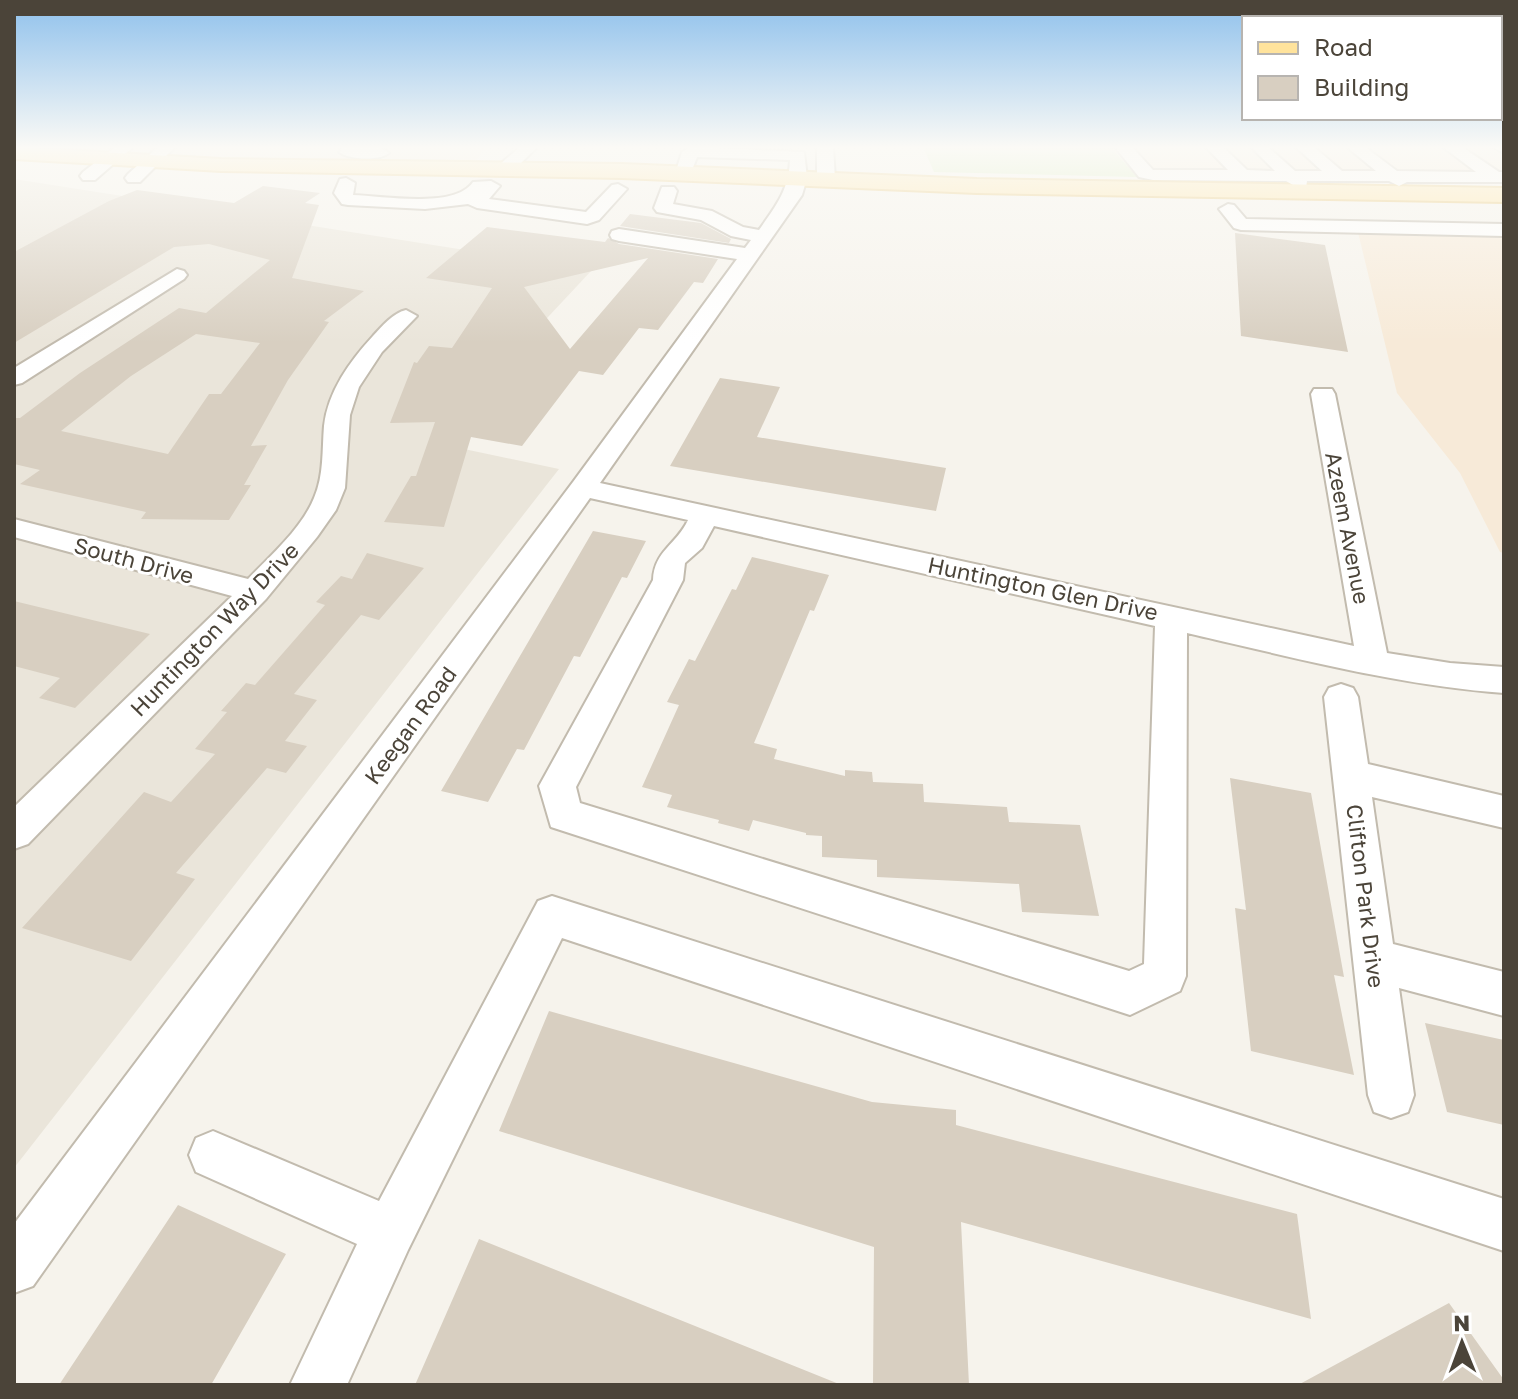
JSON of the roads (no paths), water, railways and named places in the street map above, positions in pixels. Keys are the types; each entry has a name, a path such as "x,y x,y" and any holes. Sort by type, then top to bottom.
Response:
{"street":[{"path":"689,212 706,215 738,232 756,246"},
{"name":"Keegan Road","path":"14,1267 783,212"},
{"path":"1231,212 1241,224 1504,230"},
{"path":"619,235 756,246"},
{"path":"14,378 177,275"},
{"name":"Huntington Way Drive","path":"14,832 255,591 301,539 325,505 335,463 338,412 357,371 381,337 406,316"},
{"name":"Azeem Avenue","path":"1323,394 1373,663"},
{"name":"Huntington Glen Drive","path":"583,488 1373,663 1450,676 1504,680"},
{"path":"705,515 690,543 692,555 683,570 668,580 557,786 564,815 1130,993 1165,976 1171,616"},
{"name":"South Drive","path":"14,528 255,591"},
{"name":"Clifton Park Drive","path":"1341,697 1391,1095"},
{"path":"1351,776 1504,812"},
{"path":"318,1385 390,1232 552,915 1504,1225"},
{"path":"1374,960 1504,994"},
{"path":"213,1155 390,1232"}]}
